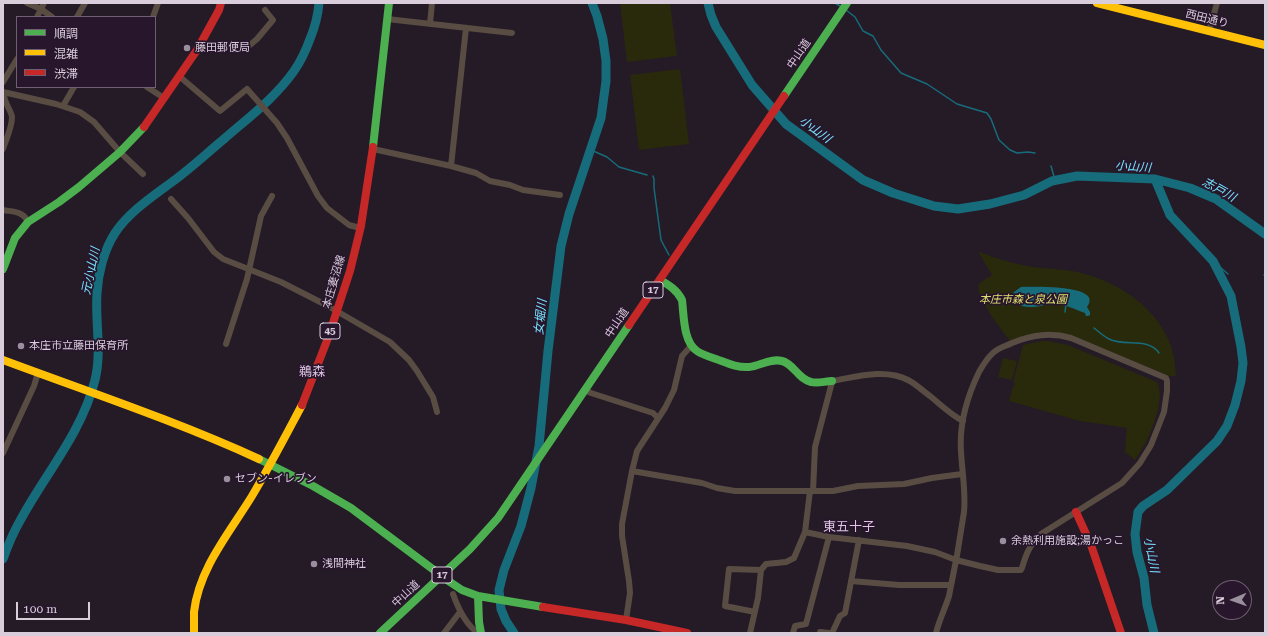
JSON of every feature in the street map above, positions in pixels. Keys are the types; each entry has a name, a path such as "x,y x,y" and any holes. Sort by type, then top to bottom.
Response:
{"main road":[{"path":"3,269 15,238 28,222 59,202 120,152 140,131 197,50 219,10 221,3"},
{"name":"本庄妻沼線","path":"194,633 195,606 204,576 261,480 302,403 328,339 337,312 360,228 370,175 389,3"},
{"name":"西田通り","path":"1097,3 1265,45"},
{"name":"中山道","path":"380,633 470,549 501,514 844,7"},
{"path":"660,280 680,294 688,339 691,346 696,351 734,366 751,367 778,361 788,364 799,377 806,381 814,383 832,380"},
{"path":"3,360 196,432 269,464 313,486 370,521 457,588 482,596 626,620 683,632"},
{"path":"1076,512 1094,552 1122,633"},
{"path":"481,633 479,622 482,596"}],"street":[{"path":"27,3 41,9 51,16"},
{"path":"38,16 44,3"},
{"path":"78,16 85,3"},
{"path":"153,16 158,3"},
{"path":"430,24 432,3"},
{"path":"1210,31 1217,3"},
{"path":"250,45 273,20 264,10"},
{"path":"387,20 512,33"},
{"path":"451,166 466,28"},
{"path":"3,82 16,61"},
{"path":"179,76 220,111 247,89 271,116 287,138 305,173 327,208 349,225 360,228"},
{"path":"63,106 73,88"},
{"path":"149,88 164,98"},
{"path":"3,149 10,129 12,116 4,99 4,93 63,106 80,112 94,122 120,152 144,174"},
{"path":"373,149 451,166 476,173 490,181 510,185 523,190 560,195"},
{"path":"226,344 249,270 261,216 272,196"},
{"path":"170,199 188,218 214,252 223,259 281,282 328,306 390,342 409,360 433,397 437,412"},
{"path":"3,210 22,214 28,222"},
{"path":"805,532 829,537 898,545 935,552 956,560 993,569 1020,570 1026,554 1034,541 1041,534 1122,482 1144,459 1155,437 1164,412 1167,391 1166,378 1071,338 1050,334 1020,340 993,352 982,366 966,405 960,442 965,498 956,560 951,585 936,633"},
{"path":"626,620 630,593 622,536 622,524 632,471 637,451 674,390 682,356 691,346"},
{"path":"3,453 34,386 38,373"},
{"path":"750,633 758,598 762,570 766,564 786,562 794,558 805,532 812,491 814,447 832,380 878,374 899,376 910,381 963,421"},
{"path":"585,390 653,413 658,418"},
{"path":"632,471 702,483 717,488 735,491 833,491 858,486 904,484 962,474"},
{"path":"793,633 795,626 806,624 829,537"},
{"path":"820,633 830,633 840,616 845,613 859,540"},
{"path":"755,612 725,606 728,569 762,570"},
{"path":"851,581 899,585 951,585"},
{"path":"453,594 460,612 478,633"},
{"path":"444,633 460,612"}],"green space":[{"path":"620,3 670,3 677,56 627,62"},
{"path":"680,69 689,144 639,150 630,75"},
{"name":"本庄市森と泉公園","path":"980,252 999,259 1033,267 1079,272 1098,278 1125,291 1148,310 1165,333 1172,349 1176,376 1169,376 1070,335 1045,332 1010,341 990,313 981,296 979,284 992,275 980,255"},
{"path":"1041,341 1068,345 1157,382 1159,390 1158,411 1150,434 1135,460 1125,452 1127,428 1080,421 1009,401 1015,383 1013,382 1023,345"},
{"path":"1003,358 1017,361 1012,380 998,377"}],"water":[{"path":"1021,287 1064,288 1086,294 1090,300 1087,307 1090,315 1086,316 1085,313 1068,306 1057,304 1031,307 1021,306 1015,302 1013,297 1014,292"}],"waterway":[{"name":"元小山川","path":"3,559 18,524 72,435 89,399 95,380 98,359 97,304 100,270 111,240 127,218 149,199 179,177 252,115 287,81 299,63 312,34 319,3"},
{"name":"女堀川","path":"514,633 506,621 501,609 499,590 504,570 521,526 531,488 539,446 548,351 561,246 569,214 601,118 606,81 606,61 603,39 592,3"},
{"name":"小山川","path":"708,3 716,27 752,85 786,124 863,180 893,193 934,206 958,209 990,204 1024,195 1052,181 1077,176 1155,179 1190,188 1216,199 1265,234"},
{"path":"835,3 840,6"},
{"path":"846,10 855,17 863,31 873,36 881,50 901,73 927,84 957,104 987,113 991,119 999,140 1010,150 1017,153 1035,153"},
{"path":"591,150 607,157 619,167 647,175"},
{"path":"1051,166 1055,180"},
{"path":"653,176 661,240 669,255"},
{"name":"小山川","path":"1154,633 1147,605 1144,578 1137,552 1135,534 1138,512 1143,506 1167,490 1217,441 1227,426 1235,405 1241,381 1243,363 1231,296 1213,261 1170,215 1155,179"},
{"name":"小山川","path":"1213,261 1228,274"},
{"path":"1065,312 1066,304"},
{"path":"1094,328 1109,339 1149,345 1159,353"}],"traffic: fast":[{"path":"373,147 389,3"},
{"path":"784,96 847,3"},
{"path":"3,269 15,238 28,222 79,187 120,152 144,127"},
{"path":"660,280 678,293 682,300 687,335 692,347 697,351 706,356 740,367 749,367 778,360 790,365 799,375 811,382 816,383 832,381"},
{"path":"380,633 470,549 498,518 629,325"},
{"path":"259,459 313,486 351,508 462,590 478,596 543,607"},
{"path":"478,596 481,633"}],"traffic: slow":[{"path":"1097,3 1265,45"},
{"path":"3,360 164,419 259,459"},
{"path":"194,633 194,612 197,596 209,565 225,537 259,485 302,405"}],"traffic: jam":[{"path":"144,127 197,50 219,10 221,3"},
{"path":"629,325 784,96"},
{"path":"302,405 328,338 350,271 361,226 373,147"},
{"path":"1076,512 1091,545 1121,633"},
{"path":"543,607 626,620 687,633"}],"place":[{"name":"藤田郵便局","path":"187,48"},
{"name":"本庄市立藤田保育所","path":"21,346"},
{"name":"セブン-イレブン","path":"227,479"},
{"name":"余熱利用施設;湯かっこ","path":"1003,541"},
{"name":"浅間神社","path":"314,564"}],"district":[{"name":"鵜森","path":"312,372"},
{"name":"東五十子","path":"849,527"}],"water label":[{"name":"志戸川","path":"1219,190"}]}
